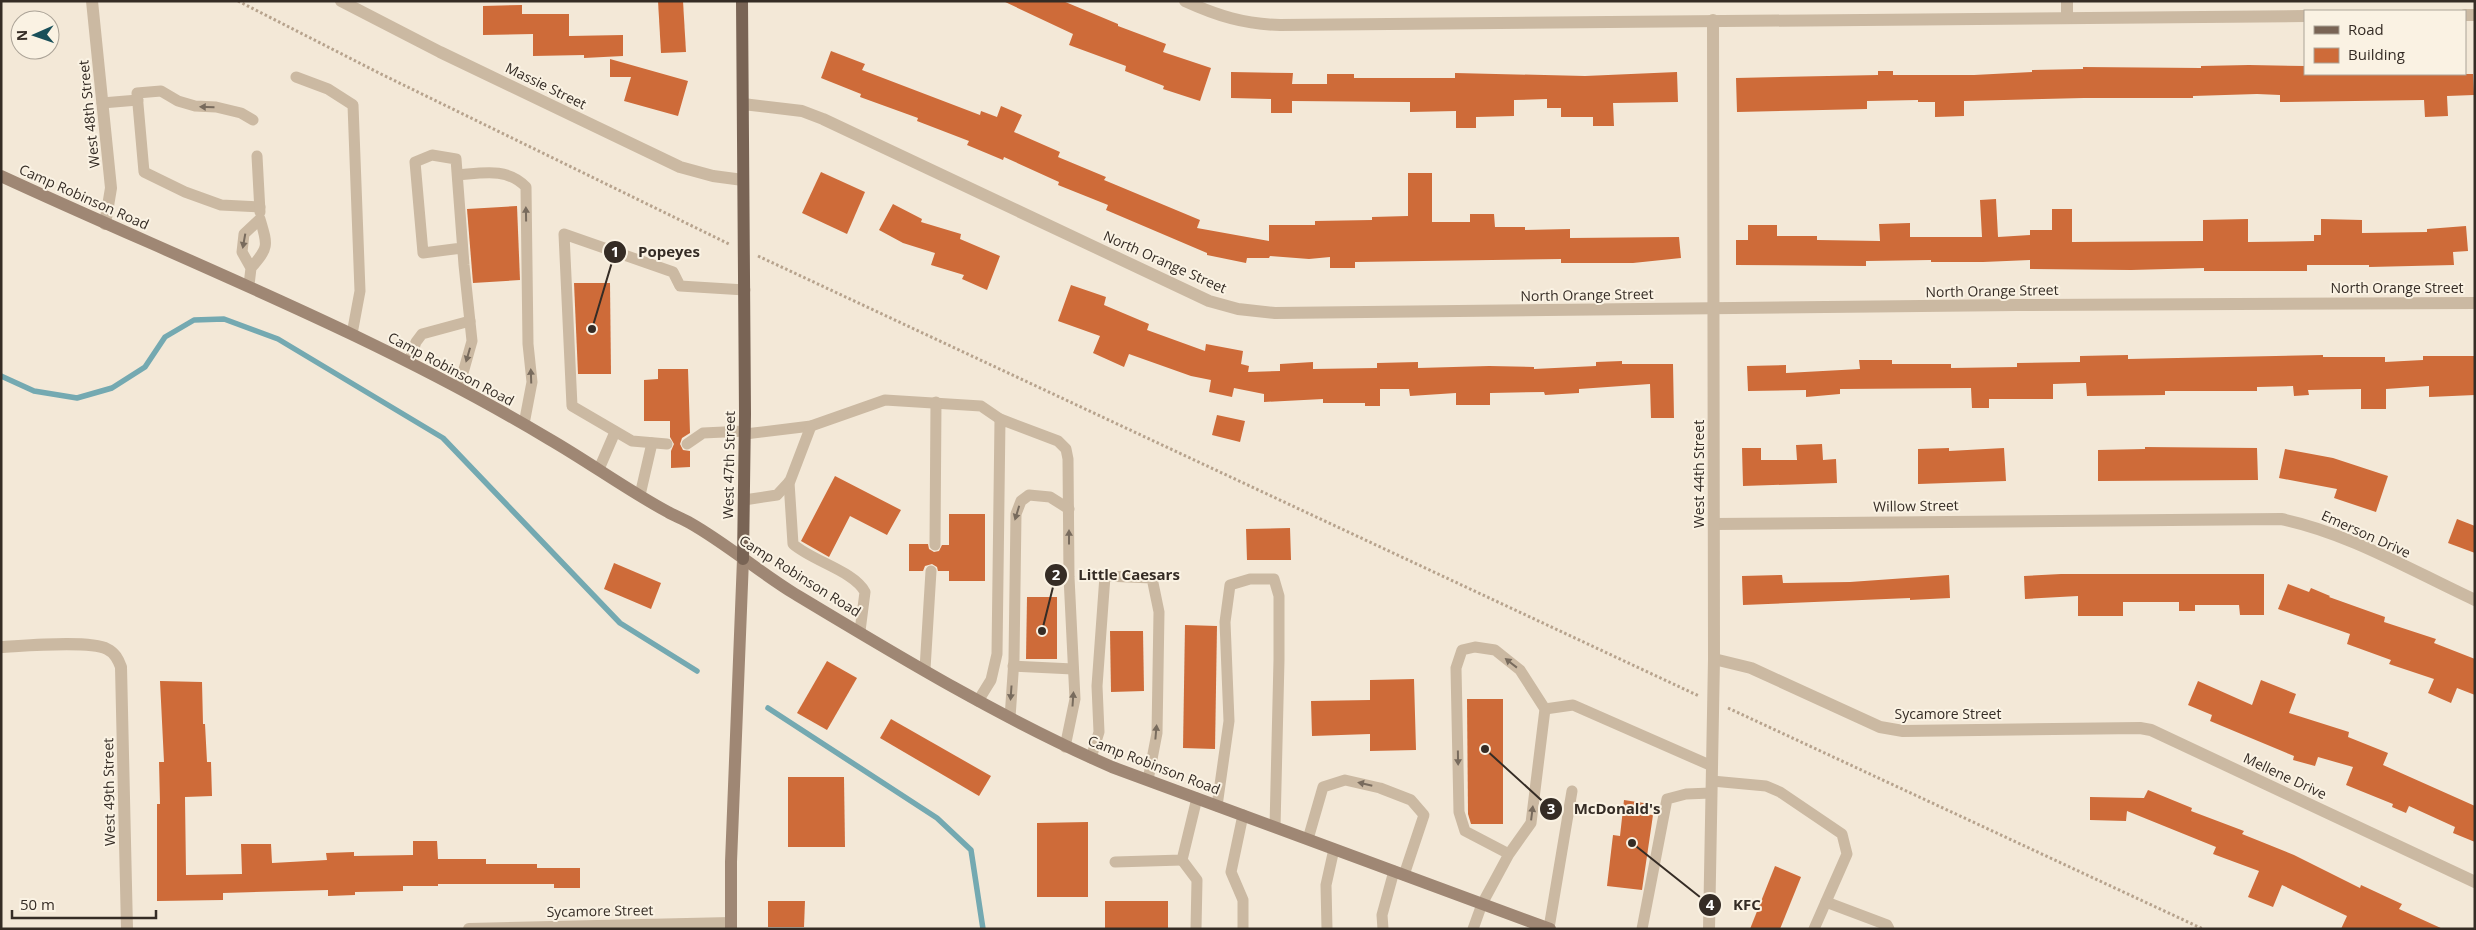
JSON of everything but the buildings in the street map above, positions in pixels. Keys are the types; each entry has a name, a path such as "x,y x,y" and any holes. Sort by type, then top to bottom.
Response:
{"main road":[{"name":"West 47th Street","path":"731,926 743,559 745,433 742,1"},
{"name":"Camp Robinson Road","path":"1,176 105,224 249,285 459,388 524,424 640,495 691,523 797,594 978,701 1065,747 1217,806 1550,929"}],"street":[{"name":"West 48th Street","path":"92,1 111,188 105,224"},
{"name":"Massie Street","path":"341,1 440,52 680,167 713,176 744,180"},
{"path":"1185,1 1219,17 1255,24 1272,25 2304,16"},
{"path":"2067,1 2067,18"},
{"name":"West 44th Street","path":"1709,929 1714,659 1714,20"},
{"name":"North Orange Street","path":"743,104 802,111 1209,301 1238,309 1275,313 2475,303"},
{"name":"Emerson Drive","path":"2118,519 2259,518 2281,519 2312,526 2338,535 2475,600"},
{"name":"Willow Street","path":"1714,524 2118,519"},
{"name":"West 49th Street","path":"1,646 81,645 106,648 115,655 121,667 127,929"},
{"name":"Sycamore Street","path":"1714,659 1750,668 1880,727 1903,731 2076,728"},
{"name":"Mellene Drive","path":"2076,728 2140,728 2151,730 2475,882"},
{"name":"Sycamore Street","path":"469,929 731,926"}],"lane":[{"path":"296,77 328,89 353,105 360,291 352,334"},
{"path":"102,103 161,91 178,101 195,106 216,107 241,113 253,120"},
{"path":"138,96 144,172 184,192 221,205 260,207"},
{"path":"459,388 472,341 462,248 456,159 432,155 415,162 423,253 462,248"},
{"path":"249,285 251,268 265,252 266,239 260,219 257,156"},
{"path":"458,175 501,172 519,180 526,187 528,344 532,382 524,424"},
{"path":"251,268 242,252 244,234 260,219"},
{"path":"667,444 632,441 572,406 564,234 673,272 680,286 745,290"},
{"path":"409,362 416,342 422,334 470,321"},
{"path":"687,444 703,433 745,433 811,426 885,400 981,406 1000,419 1058,441 1066,449 1068,459 1074,698 1065,747"},
{"path":"935,544 936,402"},
{"path":"978,701 991,680 997,654 1000,419"},
{"path":"744,500 777,495 789,482 811,426"},
{"path":"599,469 615,432"},
{"path":"640,495 652,443"},
{"path":"789,482 793,544 806,554 863,587 865,592 860,631"},
{"path":"1010,718 1016,514 1021,501 1029,495 1050,497 1068,508"},
{"path":"925,669 931,571"},
{"path":"1091,758 1099,732 1097,686 1105,576 1152,578 1159,612 1157,733 1148,780"},
{"path":"1217,806 1229,721 1225,622 1230,585 1250,579 1274,579 1279,605 1275,827"},
{"path":"1473,929 1482,904 1509,854 1531,823 1545,709 1520,670 1494,650 1475,647 1462,650 1456,668 1459,812 1465,831 1509,854"},
{"path":"1013,666 1073,669"},
{"path":"1545,709 1573,705 1712,766"},
{"path":"1308,839 1323,787 1345,780 1380,788 1412,800 1424,815 1382,915 1382,929"},
{"path":"1642,929 1667,799 1711,787 1766,786 1780,792 1842,834 1847,854 1814,929"},
{"path":"1550,929 1572,791"},
{"path":"1182,860 1197,798"},
{"path":"1243,815 1231,872 1243,900 1243,929"},
{"path":"1326,929 1325,892 1334,849"},
{"path":"1115,862 1182,860"},
{"path":"1182,860 1197,880 1196,929"},
{"path":"1826,902 1887,925 1889,929"}],"path":[{"path":"238,1 714,237 1713,703 1726,707 2203,929"}],"waterway":[{"path":"1,376 34,391 77,398 112,388 145,367 165,337 194,320 224,319 278,339 443,438 620,623 697,671"},
{"path":"768,708 937,818 971,850 983,929"}],"place":[{"name":"Popeyes","path":"592,329"},
{"name":"Little Caesars","path":"1042,631"},
{"name":"McDonald's","path":"1485,749"},
{"name":"KFC","path":"1632,843"}]}
